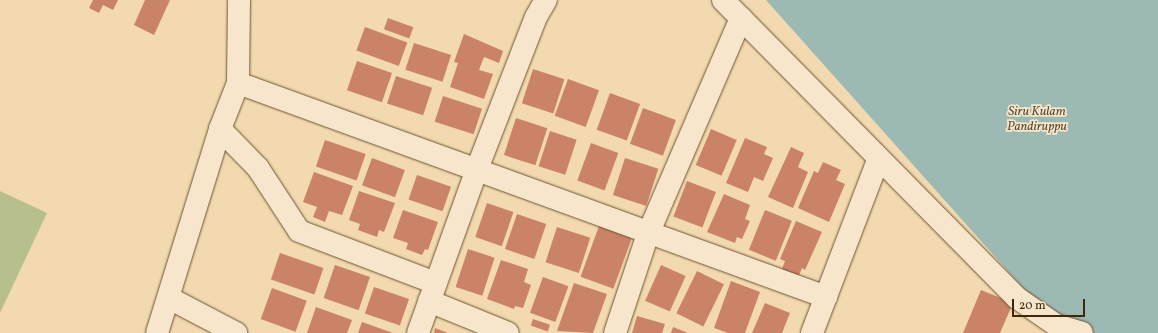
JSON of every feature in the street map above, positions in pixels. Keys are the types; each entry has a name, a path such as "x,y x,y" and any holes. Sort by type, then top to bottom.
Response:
{"street":[{"path":"157,333 220,129 238,83 239,0"},
{"path":"418,333 477,169 536,17 546,0"},
{"path":"723,0 1017,298 1056,324 1082,333"},
{"path":"616,333 648,234 741,18"},
{"path":"238,83 477,169 648,234 826,297"},
{"path":"220,129 258,168 300,231 432,292 508,333"},
{"path":"812,333 879,158"},
{"path":"169,298 236,333"}],"green space":[{"path":"0,191 47,213 0,313"}],"water":[{"name":"Siru Kulam Pandiruppu","path":"766,0 1158,0 1158,333 1081,333 1056,325"}],"building":[{"path":"93,0 118,0 113,10 103,5 99,13 89,8"},
{"path":"145,0 170,0 154,35 134,25"},
{"path":"388,18 413,27 409,39 384,29"},
{"path":"365,27 407,42 399,66 356,50"},
{"path":"464,34 503,51 499,63 484,57 479,70 493,74 484,99 450,87 458,63 454,62"},
{"path":"414,43 451,55 442,82 405,70"},
{"path":"357,61 392,73 382,102 347,90"},
{"path":"533,69 564,79 553,113 522,103"},
{"path":"396,76 432,88 423,115 387,104"},
{"path":"568,79 599,90 586,127 555,116"},
{"path":"610,93 640,104 627,141 597,130"},
{"path":"443,96 482,109 474,134 435,122"},
{"path":"643,108 676,120 663,156 630,144"},
{"path":"516,118 547,128 535,165 504,155"},
{"path":"711,129 737,140 722,176 696,165"},
{"path":"550,131 577,140 565,175 539,166"},
{"path":"745,138 767,147 764,154 773,158 763,181 754,177 748,192 726,183"},
{"path":"325,140 366,154 357,180 316,166"},
{"path":"591,143 618,153 605,191 577,181"},
{"path":"791,147 804,153 798,167 808,172 793,208 768,197"},
{"path":"372,158 405,170 395,197 362,185"},
{"path":"625,158 658,169 646,206 613,195"},
{"path":"823,162 841,170 836,180 845,184 829,222 798,208 814,171 818,173"},
{"path":"314,172 353,186 342,215 329,211 325,222 313,217 317,207 303,202"},
{"path":"417,175 451,187 443,211 409,200"},
{"path":"687,181 716,192 702,228 673,216"},
{"path":"359,191 395,203 384,232 379,230 377,237 358,230 360,224 349,220"},
{"path":"724,194 750,205 745,219 750,221 742,239 737,237 735,243 707,232"},
{"path":"487,203 513,212 502,246 475,237"},
{"path":"403,210 438,222 428,250 425,249 422,255 406,249 408,243 393,238"},
{"path":"765,210 792,221 776,261 749,250"},
{"path":"517,214 546,224 534,259 505,249"},
{"path":"796,221 822,232 805,270 802,268 798,278 781,271 785,261 780,259"},
{"path":"599,226 632,238 613,289 581,277"},
{"path":"557,227 590,238 579,273 546,262"},
{"path":"468,249 495,258 482,296 456,287"},
{"path":"280,253 323,268 314,294 271,279"},
{"path":"501,260 528,269 524,282 531,285 523,308 515,306 514,309 487,299"},
{"path":"335,265 370,277 359,310 324,298"},
{"path":"661,265 686,276 670,312 645,301"},
{"path":"697,271 724,284 703,326 676,313"},
{"path":"543,277 568,286 555,322 530,313"},
{"path":"731,281 760,292 745,333 728,333 714,328"},
{"path":"574,283 607,294 593,333 557,331"},
{"path":"374,287 409,299 400,326 365,313"},
{"path":"272,288 307,301 295,332 261,319"},
{"path":"981,290 1013,303 1000,333 963,333"},
{"path":"765,303 790,313 782,333 752,333"},
{"path":"316,307 352,320 347,333 307,333"},
{"path":"637,316 665,324 662,333 632,333"},
{"path":"533,319 550,325 548,331 531,326"},
{"path":"362,322 393,333 358,333"},
{"path":"673,327 688,333 671,333"},
{"path":"435,328 448,333 434,333"}]}
